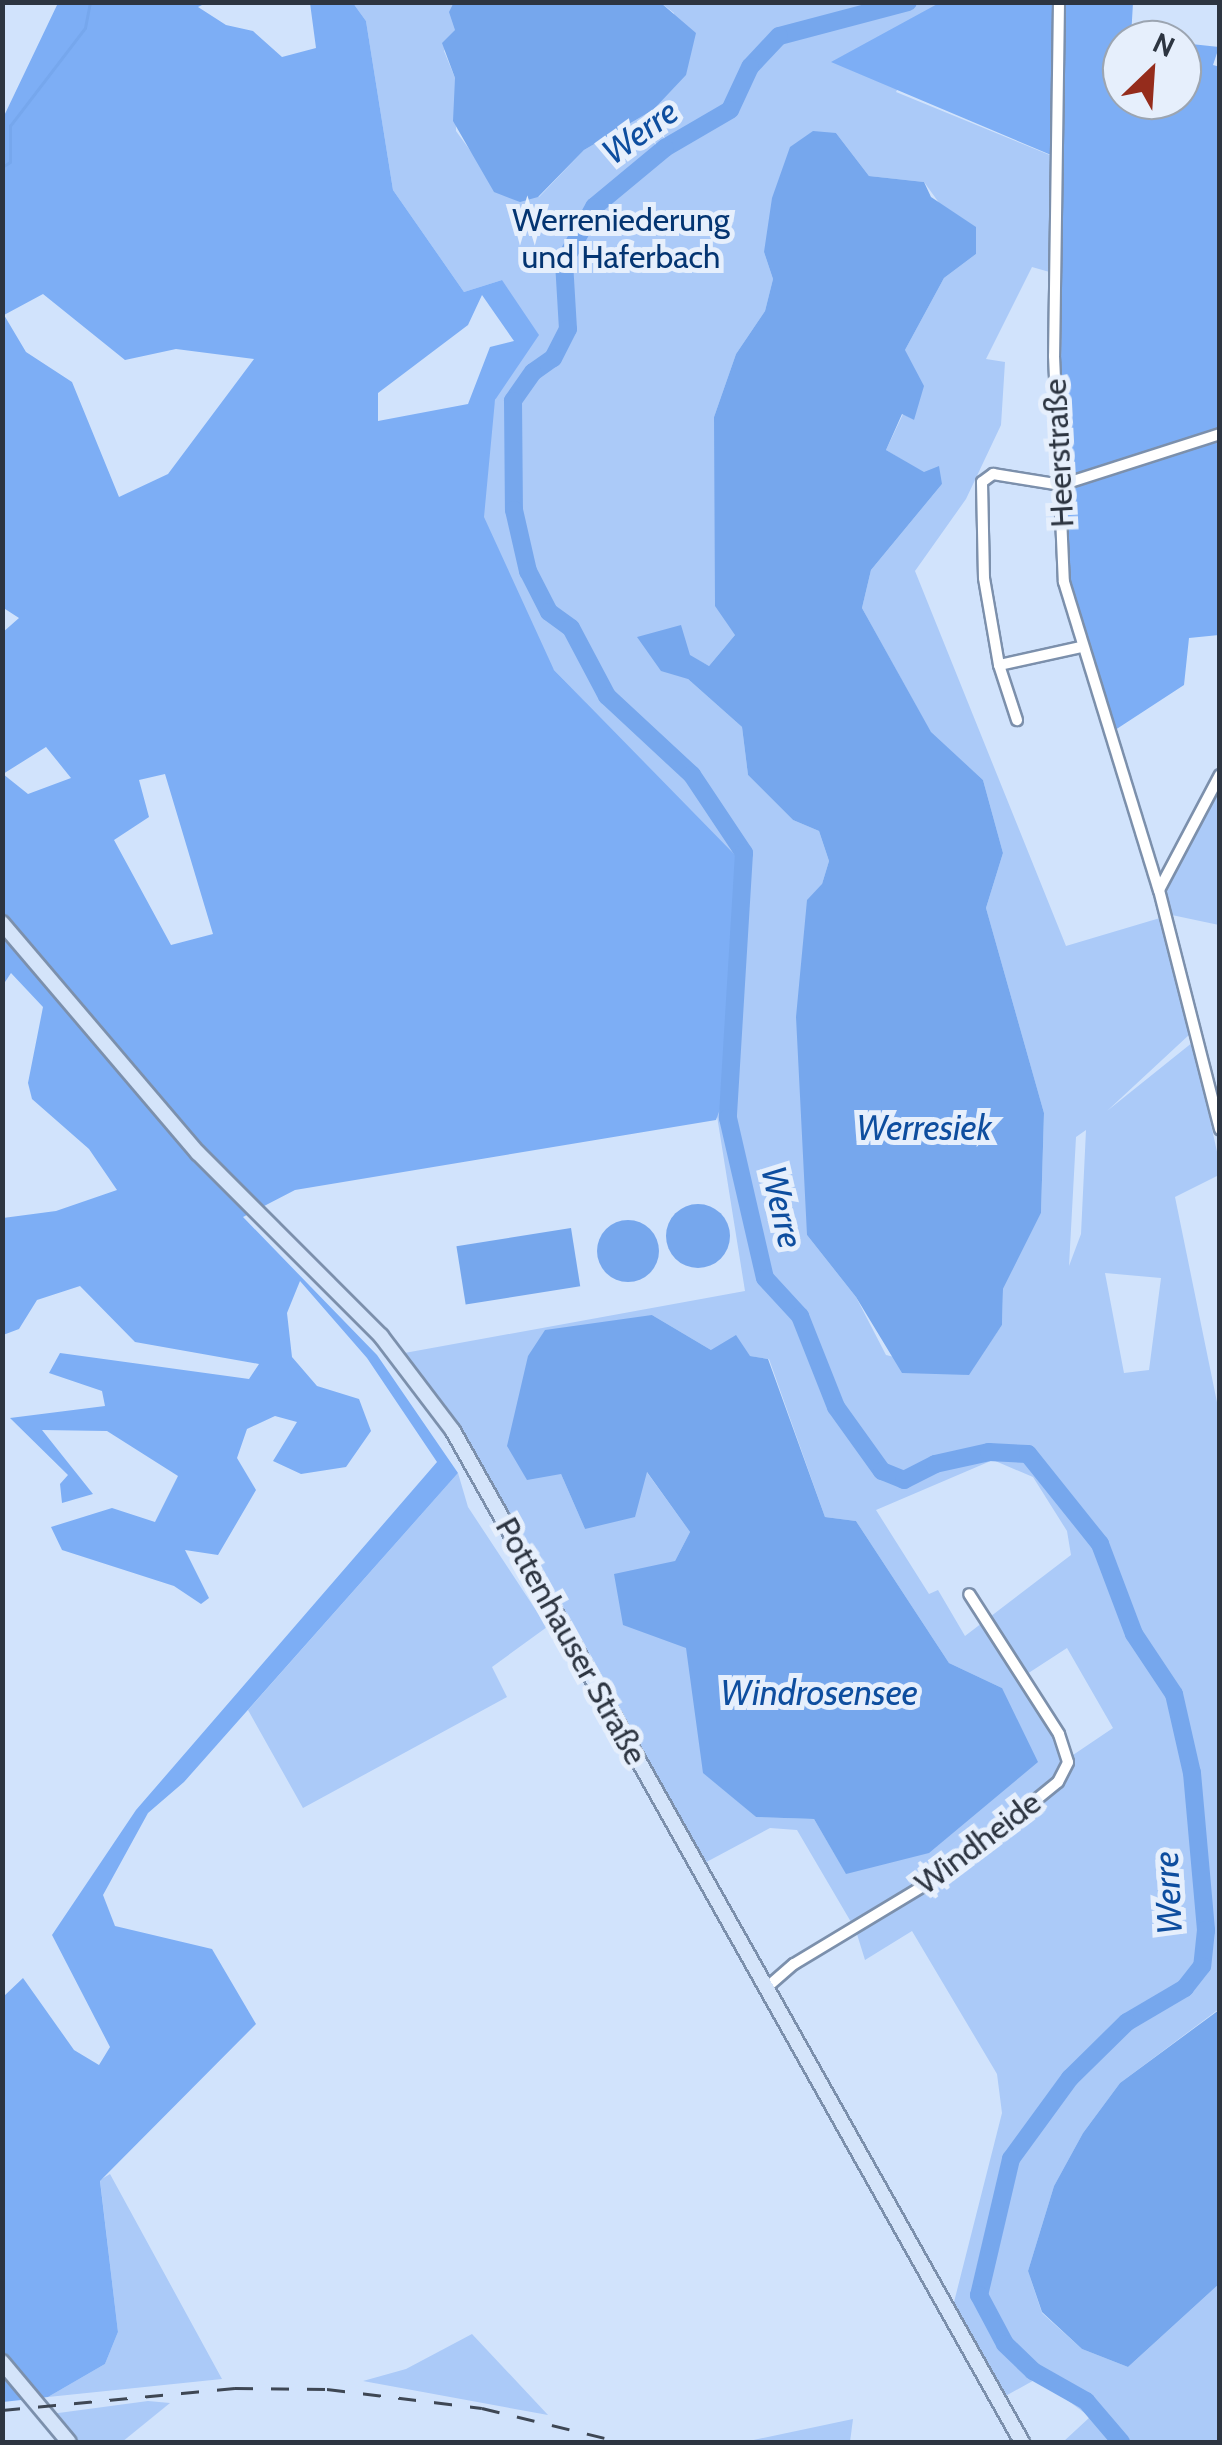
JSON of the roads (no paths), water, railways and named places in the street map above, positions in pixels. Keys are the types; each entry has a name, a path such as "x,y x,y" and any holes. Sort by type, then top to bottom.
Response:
{"street":[{"name":"Heerstraße","path":"1058,2 1054,356 1064,582 1159,890 1220,1129"},
{"path":"1016,720 999,666 984,578 982,482 993,474 1061,486 1220,434"},
{"path":"999,666 1081,647"},
{"path":"1159,890 1220,775"},
{"name":"Pottenhauser Straße","path":"2,923 212,1167 381,1336 453,1431 1022,2442"},
{"name":"Windheide","path":"765,1989 794,1964 950,1870 1058,1782 1068,1762 1059,1734 970,1594"},
{"path":"2,2362 68,2442"}],"water":[{"path":"454,2 661,3 696,33 686,75 653,110 584,150 538,197 520,202 494,192 453,121 455,78 442,43 455,30 449,12"},
{"name":"Werresiek","path":"813,131 836,133 869,176 924,182 931,197 976,227 976,254 944,278 905,350 924,386 914,420 902,414 886,450 924,472 939,466 942,484 871,570 862,608 931,732 983,780 1003,853 986,908 1044,1113 1041,1213 1003,1289 1002,1325 969,1375 902,1373 856,1297 807,1235 796,1017 807,900 822,884 829,861 819,831 793,820 748,775 742,727 688,679 661,671 637,637 681,625 690,655 709,666 735,635 715,606 714,417 736,354 765,311 773,279 764,252 772,198 790,147"},
{"path":"698,1204 721,1213 730,1236 721,1259 698,1268 675,1259 666,1236 675,1213"},
{"path":"628,1220 650,1229 659,1251 650,1273 628,1282 606,1273 597,1251 606,1229"},
{"path":"571,1228 580,1286 466,1304 456,1246"},
{"name":"Windrosensee","path":"652,1315 711,1350 736,1335 750,1356 768,1359 825,1517 856,1521 949,1663 1002,1688 1038,1762 929,1853 846,1874 814,1819 756,1817 703,1773 686,1648 623,1625 614,1574 675,1561 690,1532 647,1472 635,1517 585,1529 561,1474 527,1480 507,1446 528,1356 545,1330"},
{"path":"1220,1994 1219,2284 1128,2367 1082,2349 1042,2312 1028,2271 1054,2186 1083,2133 1120,2083 1219,2010"}],"waterway":[{"path":"2,167 10,162 10,126 85,28 90,2"},
{"name":"Werre","path":"908,2 779,36 750,67 730,110 665,148 594,207 564,262 568,329 553,358 533,372 513,401 514,510 528,571 549,612 571,628 607,696 692,775 744,853 728,1118 765,1278 800,1316 836,1407 882,1471 904,1480 935,1464 989,1452 1028,1454 1100,1544 1134,1634 1174,1694 1192,1773 1206,1930 1202,1966 1185,1988 1127,2022 1070,2078 1011,2159 979,2295 1005,2344 1033,2371 1086,2401 1121,2442"}],"railway":[{"path":"2,2410 235,2388 327,2389 482,2408 621,2442"}],"park label":[{"name":"Werreniederung und Haferbach","path":"621,240"}]}
